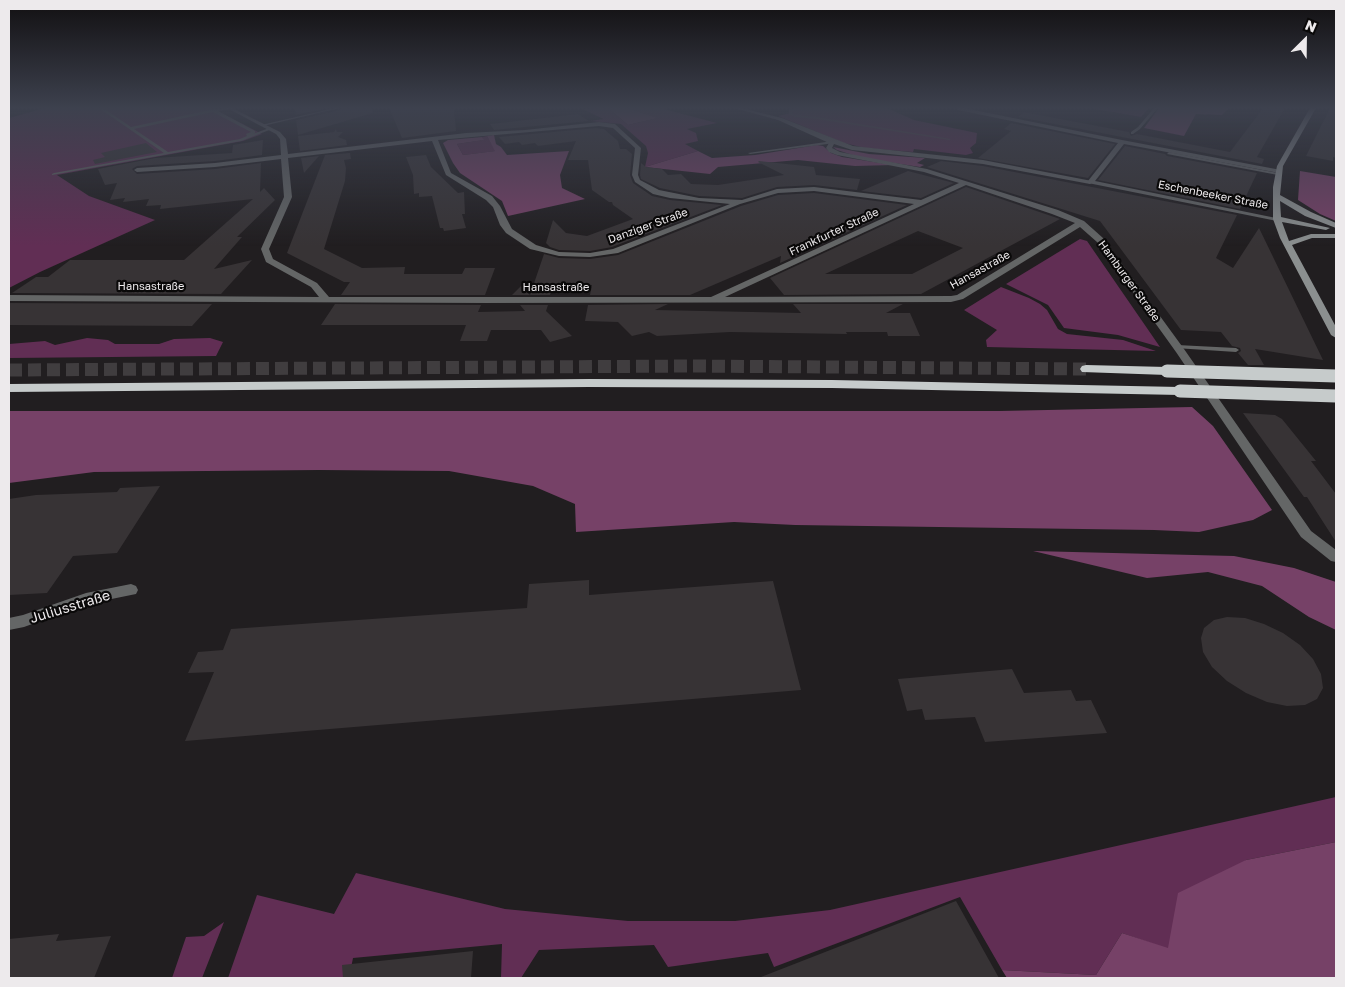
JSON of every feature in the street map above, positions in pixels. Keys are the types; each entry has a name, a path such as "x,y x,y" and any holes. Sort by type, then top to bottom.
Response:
{"highway":[{"path":"1086,369 1336,376"},
{"path":"9,388 589,383 822,384 1336,396"}],"main road":[{"path":"1285,154 1279,172 1276,196 1277,219 1288,244 1336,335"},
{"path":"1276,196 1308,214 1336,226"},
{"path":"1277,219 1336,230"},
{"path":"1288,244 1310,236 1336,236"}],"street":[{"path":"285,154 288,197 266,249 269,260 314,285 326,299"},
{"path":"137,170 215,165 316,154"},
{"name":"Danziger Straße","path":"440,154 448,174 489,198 496,206 509,232 533,247 559,254 590,255 615,251 777,191 814,189 925,203"},
{"path":"637,154 636,181 656,192 686,198 743,202"},
{"name":"Hamburger Straße","path":"838,154 925,170 1055,212 1082,223 1100,240 1177,347 1306,534 1336,557"},
{"name":"Eschenbeeker Straße","path":"924,154 983,162 1277,219"},
{"path":"1090,182 1112,154"},
{"path":"1185,154 1279,172"},
{"name":"Frankfurter Straße","path":"712,300 925,203 964,183"},
{"name":"Hansastraße","path":"9,298 951,299 960,297 1082,223"},
{"name":"Juliusstraße","path":"9,624 24,621 86,599 131,590"}],"lane":[{"path":"54,174 161,154"},
{"path":"1175,154 1279,172"},
{"path":"1177,347 1236,350"}],"shaded area":[{"path":"9,154 172,154 57,175 89,196 155,220 9,288"},
{"path":"449,154 568,154 560,175 562,188 585,199 508,216 502,201 460,173"},
{"path":"648,154 688,154 645,167"},
{"path":"688,154 704,154 712,158 755,155 834,154 893,165 855,166 798,160 718,167 710,174 645,167"},
{"path":"850,154 925,158 917,163 924,165 920,167 862,158"},
{"path":"1300,171 1336,177 1336,221 1320,214 1298,200"},
{"path":"1080,239 1087,241 1160,347 1118,335 1064,328 1048,305 1006,284"},
{"path":"1001,287 1040,304 1047,310 1058,329 1067,334 1123,340 1156,351 987,347 986,340 997,330 964,310"},
{"path":"87,338 108,340 115,344 159,344 174,339 210,338 223,342 216,356 9,358 9,344 45,341 55,345"},
{"path":"1192,407 1213,426 1272,510 1253,520 1199,532 795,525 734,522 576,532 575,504 533,486 449,471 94,472 9,483 9,411 999,411"},
{"path":"1033,551 1234,556 1294,568 1336,582 1336,630 1309,617 1262,586 1208,572 1147,578"},
{"path":"1336,797 1336,842 1246,860 1168,949 1122,933 1096,975 1002,970 960,897 774,967 768,953 668,967 654,945 539,950 521,978 501,978 502,944 353,958 349,978 228,978 257,895 334,914 356,873 505,909 628,921 735,921 830,910"},
{"path":"1336,842 1336,978 1007,978 1002,970 1096,975 1122,933 1168,948 1178,893 1246,860"},
{"path":"224,922 202,978 172,978 186,937 204,936"}],"building":[{"path":"102,154 146,154 95,164 93,160 105,157"},
{"path":"216,154 262,154 215,161 137,166 132,169 137,174 215,169 261,163 260,192 264,188 275,200 237,237 242,237 214,269 252,260 221,294 12,293 36,277 48,277 70,260 184,260 253,199 160,209 161,205 146,206 149,199 123,202 125,198 110,200 117,183 105,185 98,169 155,158"},
{"path":"350,154 351,159 344,160 346,168 345,181 324,249 362,268 405,267 404,274 462,274 465,268 495,268 485,295 341,295 350,282 344,282 287,253 325,155"},
{"path":"571,154 632,154 630,175 633,183 652,196 670,200 722,205 612,247 590,251 559,250 550,247 546,243 553,220 566,233 587,236 633,219 613,205 612,202 609,202 592,190 588,160 568,160"},
{"path":"983,154 1107,154 1088,178 978,158"},
{"path":"1119,154 1165,154 1167,156 1257,173 1240,209 1098,180"},
{"path":"1210,154 1259,154 1257,157 1264,159 1262,164"},
{"path":"1307,154 1336,154 1336,158 1333,157 1333,161 1306,156"},
{"path":"426,155 431,167 458,193 464,192 465,214 462,214 466,228 444,231 443,228 440,228 432,196 419,197 419,193 414,194 413,175 406,157"},
{"path":"319,156 304,173 301,158"},
{"path":"759,161 814,167 816,175 860,179 857,190 814,185 777,187 742,198 699,196 660,188 641,179 640,175 641,163 646,167 662,169 668,175 681,174 691,184 718,185 784,175"},
{"path":"941,161 983,166 1237,215 1216,258 1233,268 1259,228 1323,360 1255,349 1264,365 1248,365 1238,353 1241,351 1240,348 1232,346 1221,332 1181,330 1100,221 927,167"},
{"path":"908,171 954,183 921,198 861,191"},
{"path":"966,187 1060,219 921,294 784,295 770,278","holes":["918,231 963,248 912,274 825,274"]},
{"path":"814,193 907,205 780,263 781,256 690,295 590,295 592,285 553,284 550,295 530,295 544,254 559,258 590,259 618,255 741,206 778,195"},
{"path":"521,286 530,295 512,295"},
{"path":"9,303 212,304 192,326 9,325"},
{"path":"335,304 481,305 478,312 525,311 520,305 548,305 546,311 572,336 550,342 541,330 491,330 487,341 460,341 466,325 321,325"},
{"path":"668,304 655,310 801,313 793,304 903,304 886,313 910,313 920,336 888,336 887,332 846,332 847,334 730,332 657,336 649,332 632,336 618,322 585,321 588,305"},
{"path":"1243,413 1275,415 1282,419 1316,461 1311,461 1336,494 1336,542 1307,497 1304,497"},
{"path":"160,486 117,553 73,556 47,593 9,595 9,499 36,495 117,492 120,488"},
{"path":"589,580 589,595 773,581 801,690 185,741 214,672 188,673 198,652 223,650 231,629 527,608 529,584"},
{"path":"1227,617 1245,618 1264,624 1283,633 1300,645 1313,659 1321,674 1323,688 1317,699 1305,705 1287,706 1267,702 1246,693 1227,681 1212,667 1203,652 1201,638 1204,628 1214,620"},
{"path":"1012,669 1024,693 1071,690 1076,701 1091,700 1107,733 985,742 975,717 925,720 922,709 907,711 898,679"},
{"path":"956,901 999,978 761,978 761,977"},
{"path":"59,934 56,941 111,936 94,978 9,978 9,939"},
{"path":"473,951 471,978 343,978 342,965"}],"tunnel":[{"path":"9,370 695,366 1086,369"}]}
